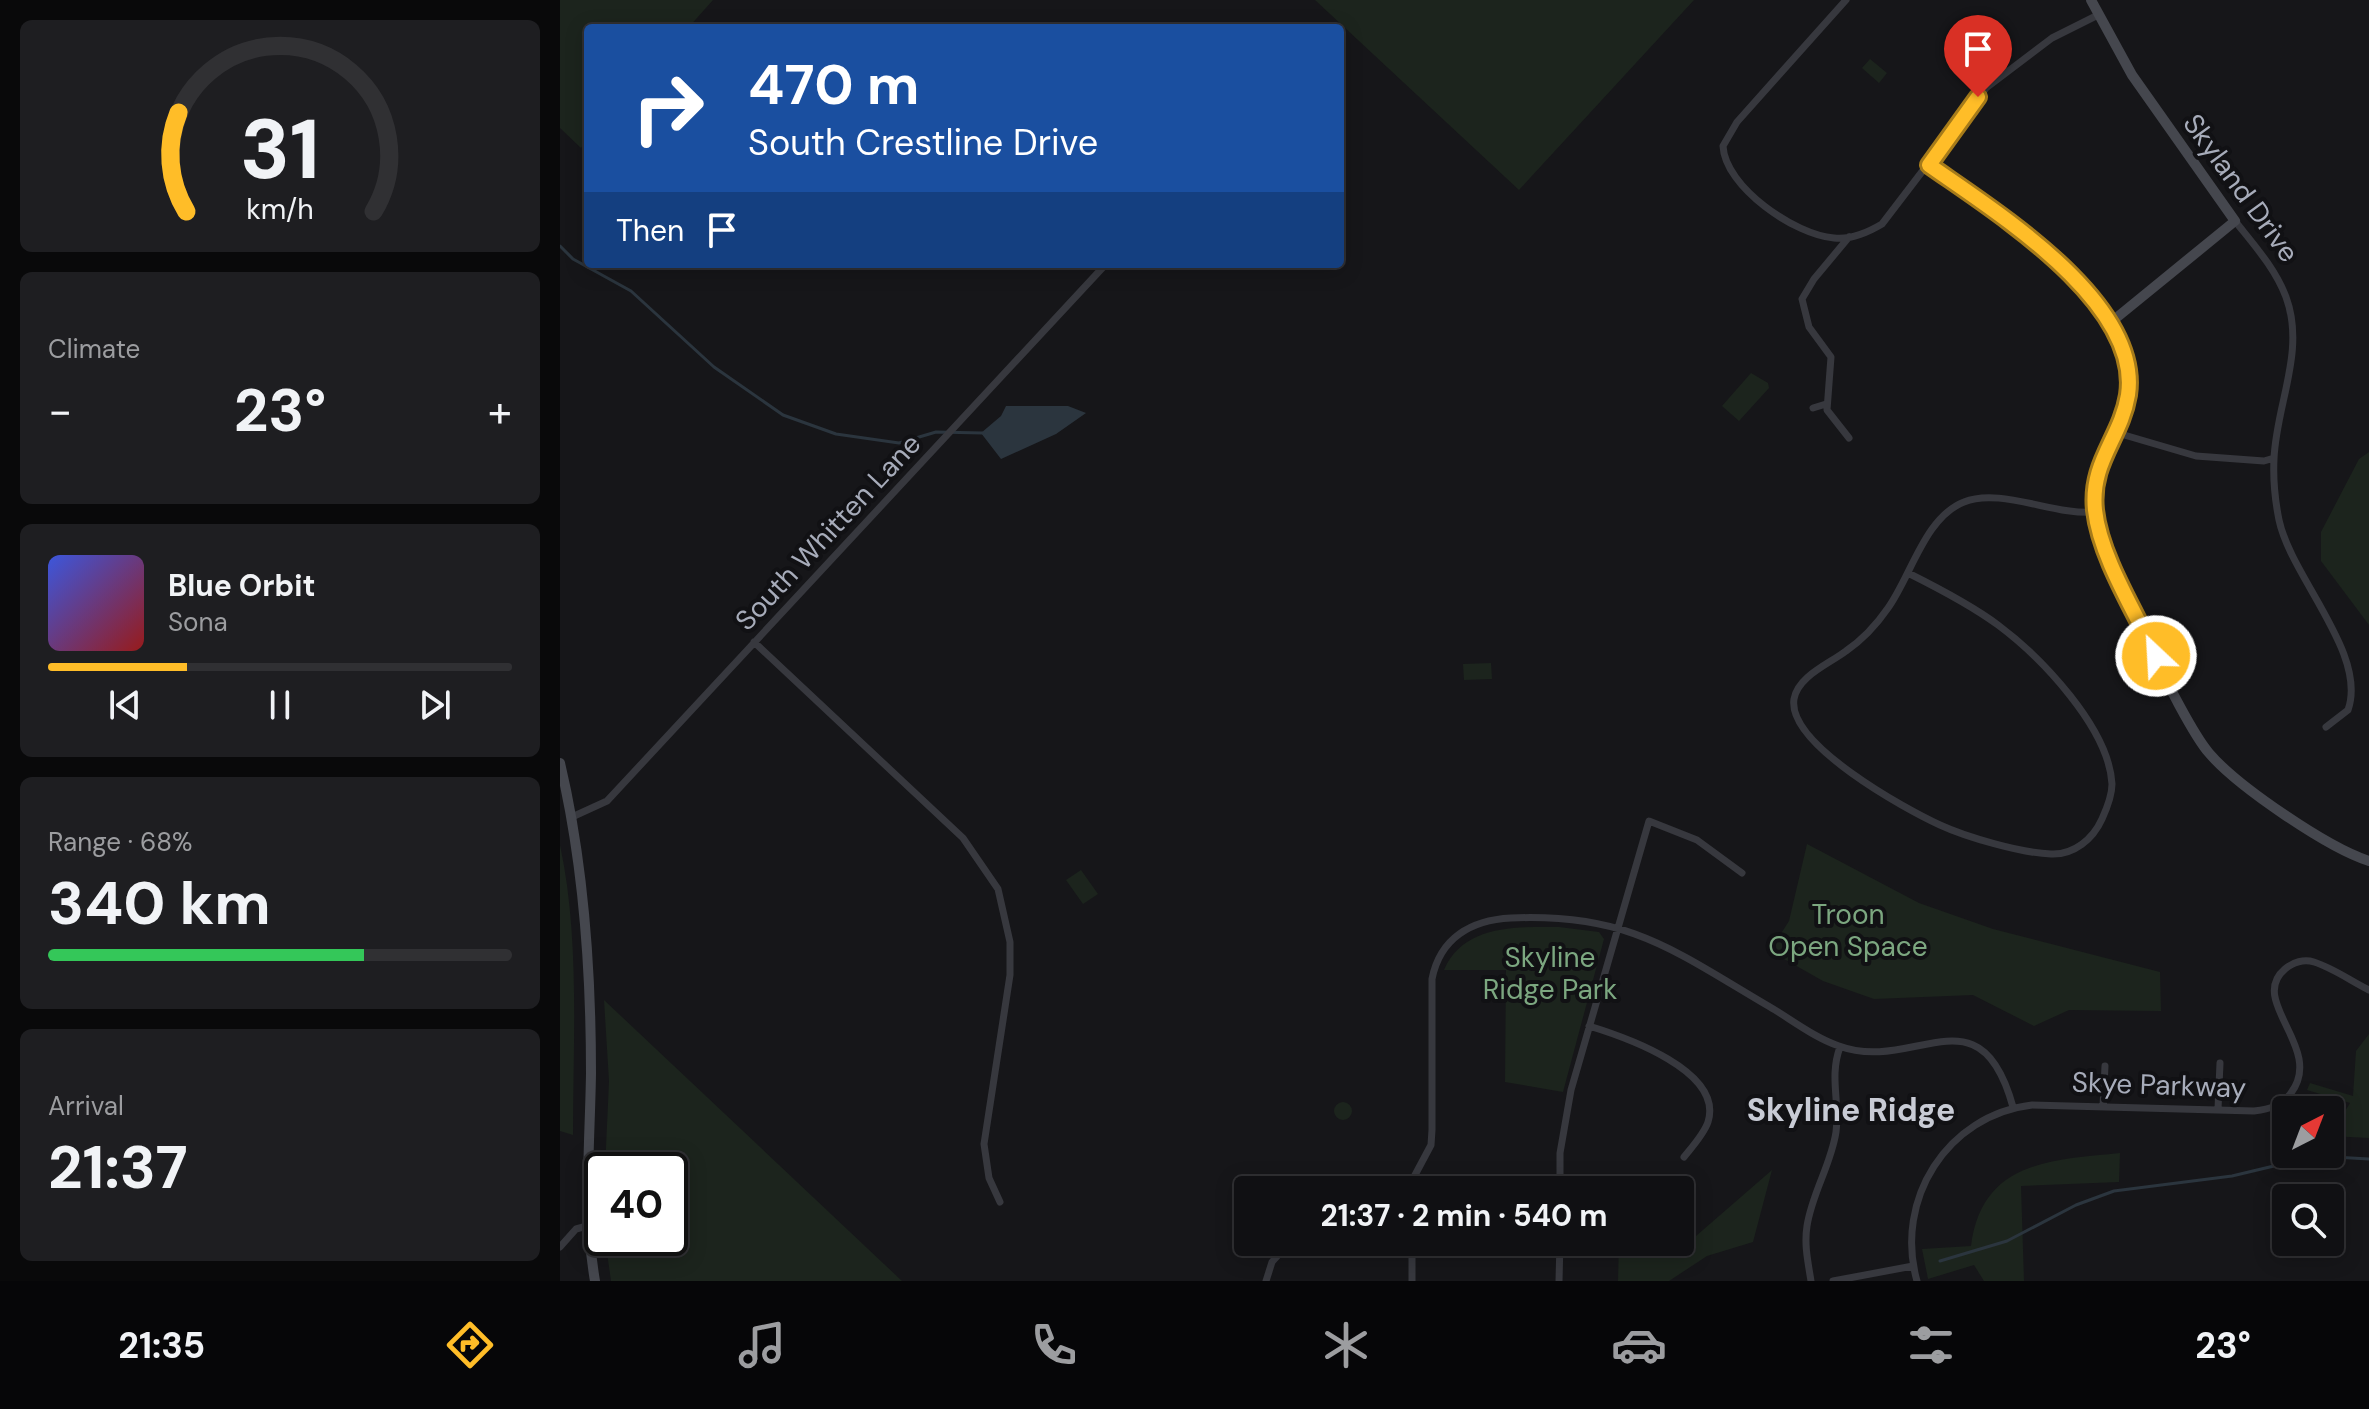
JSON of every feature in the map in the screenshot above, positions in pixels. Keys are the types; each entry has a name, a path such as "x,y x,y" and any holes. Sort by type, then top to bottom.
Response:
{"street":[{"path":"1846,0 1737,122 1723,146 1730,173 1746,191 1801,229 1825,237 1849,237 1870,231 1889,218 1966,112 2000,75 2065,29 2098,15"},
{"name":"Skyland Drive","path":"2091,0 2132,75 2275,273 2290,313 2291,368 2274,458 2276,502 2289,551 2351,677 2348,710 2326,727"},
{"path":"1929,165 2058,262 2076,278 2110,323 2124,359 2128,388 2098,468 2095,512 2112,563 2182,709 2208,753 2229,773 2300,823 2344,850 2369,861"},
{"path":"2110,323 2235,221"},
{"path":"1849,237 1808,286 1802,299 1809,327 1831,357 1832,372 1826,404 1831,419 1849,438"},
{"name":"South Whitten Lane","path":"572,817 607,801 1102,268"},
{"path":"1813,408 1826,404"},
{"path":"2114,432 2196,456 2264,461 2274,458"},
{"path":"1910,574 1964,602 2011,635 2060,685 2087,722 2105,756 2112,787 2099,825 2084,843 2071,850 2051,854 1942,826 1863,780 1804,732 1794,708 1799,688 1877,622 1910,574 1943,516 1969,500 1999,500 2080,513 2095,512"},
{"path":"754,642 963,838 998,889 1010,942 1010,975 984,1144 989,1178 1000,1202"},
{"path":"560,763 572,817 582,897 590,1030 588,1152"},
{"path":"1561,1176 1565,1117 1649,821 1697,840 1742,873"},
{"path":"1417,1176 1431,1145 1432,983 1436,961 1448,943 1479,923 1506,919 1571,918 1617,926 1657,941 1840,1047 1879,1051 1948,1040 1967,1042 1986,1053 1999,1068 2013,1107"},
{"name":"Skye Parkway","path":"1917,1281 1913,1266 1913,1218 1929,1173 1959,1136 2013,1107 2273,1107 2286,1100 2297,1086 2301,1069 2298,1049 2274,994 2276,981 2287,967 2313,962 2369,990"},
{"path":"1589,1026 1640,1045 1690,1073 1702,1086 1710,1102 1708,1123 1684,1157"},
{"path":"1811,1281 1806,1236 1833,1150 1837,1115 1832,1071 1840,1047"},
{"path":"2218,1109 2220,1063"},
{"path":"2103,1106 2105,1066"},
{"path":"560,1247 576,1229 584,1227"},
{"path":"591,1256 595,1281"},
{"path":"1266,1281 1272,1262 1277,1256"},
{"path":"1412,1256 1412,1281"},
{"path":"1559,1281 1560,1256"},
{"path":"1833,1281 1913,1266"}],"green space":[{"path":"560,0 713,0 692,24 584,24 584,144 581,148 560,128"},
{"path":"1315,0 1694,0 1519,190"},
{"path":"1870,59 1887,73 1879,83 1862,68"},
{"path":"1751,373 1768,383 1769,388 1739,421 1722,406"},
{"path":"2369,452 2369,625 2321,561 2321,532 2359,459"},
{"path":"1491,663 1492,679 1464,680 1463,664"},
{"name":"Troon Open Space","path":"1807,844 1919,903 1993,929 2160,972 2161,1011 2069,1010 2034,1026 1973,995 1874,999 1823,981 1770,951 1789,921"},
{"path":"560,845 573,953 573,1135 560,1131"},
{"path":"1081,870 1098,894 1083,904 1066,880"},
{"name":"Skyline Ridge Park","path":"1559,927 1599,932 1604,939 1563,1092 1505,1082 1506,970 1444,970 1464,944 1478,936 1509,928"},
{"path":"604,1000 902,1281 611,1281 608,1256 688,1256 688,1152 606,1152 609,1081"},
{"path":"2369,1034 2369,1138 2344,1137 2344,1113 2350,1103 2344,1101 2344,1096 2327,1096 2307,1090 2310,1083 2353,1096 2356,1051"},
{"path":"1343,1102 1352,1111 1343,1120 1334,1111"},
{"path":"2120,1153 2119,1182 2021,1186 2024,1281 1984,1281 1974,1265 1928,1279 1922,1249 1971,1246 1978,1218 1989,1197 2005,1181 2023,1170 2045,1163"},
{"path":"1772,1170 1753,1242 1707,1256 1669,1281 1618,1281 1619,1256 1694,1256 1696,1236"}],"shaded area":[{"path":"1006,406 1068,406 1086,413 1056,434 1001,459 981,433 1001,416"}],"waterway":[{"path":"560,246 584,265"},
{"path":"589,268 631,291 714,367 783,415 836,434 899,443 936,432 983,433"},
{"path":"1940,1261 2007,1241 2076,1205 2114,1191 2232,1176 2316,1156 2369,1159"}],"district":[{"name":"Skyline Ridge","path":"1851,1110"}],"route":[{"path":"1978,97 1929,165 2041,247 2076,278 2105,314 2118,339 2126,367 2128,395 2098,468 2095,512 2106,549 2156,656"}]}
